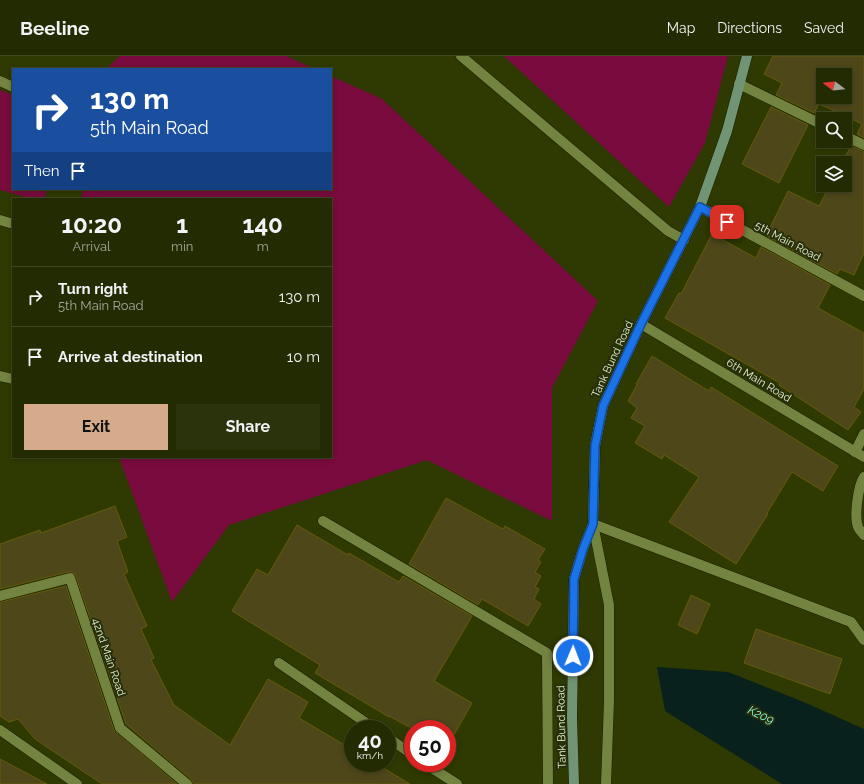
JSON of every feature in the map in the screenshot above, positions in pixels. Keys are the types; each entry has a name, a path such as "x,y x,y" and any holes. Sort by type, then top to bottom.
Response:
{"main road":[{"name":"Tank Bund Road","path":"574,784 572,718 574,579 583,549 593,524 595,446 603,406 641,324 700,207 727,131 747,56"}],"street":[{"path":"460,56 668,231 684,240"},
{"path":"0,81 12,86"},
{"path":"739,84 816,122"},
{"path":"852,139 864,145"},
{"name":"5th Main Road","path":"700,207 864,296"},
{"path":"0,220 10,223"},
{"name":"6th Main Road","path":"641,324 860,454"},
{"path":"0,376 12,379"},
{"path":"860,454 864,434"},
{"path":"864,477 860,482 856,507 858,526 864,535"},
{"path":"323,521 548,653 548,784"},
{"path":"593,524 851,622 864,640"},
{"path":"593,524 609,605 609,701 606,784"},
{"name":"42nd Main Road","path":"0,596 70,578 120,728 188,784"},
{"path":"279,663 362,720"},
{"path":"0,730 77,784"},
{"path":"438,772 457,784"}],"shaded area":[{"path":"120,56 286,56 313,68 108,68"},
{"path":"504,56 728,56 705,143 669,207"},
{"path":"332,76 382,99 598,301 552,388 552,521 427,460 229,525 172,602 119,458 332,458 332,198 81,198 83,190 332,190"},
{"path":"0,90 12,95 12,190 47,190 44,198 29,198 0,190"}],"water":[{"name":"K209","path":"657,667 728,672 806,703 864,729 864,784 782,784 665,711"}],"building":[{"path":"773,56 864,56 864,138 857,134 862,124 852,119 852,112 837,112 819,104 814,113 776,95 782,83 764,74"},
{"path":"771,107 808,125 779,183 742,164"},
{"path":"852,146 864,151 864,253 854,275 840,269 837,274 766,236 788,191 819,206 826,192 852,192 852,156 846,156"},
{"path":"712,234 756,258 761,247 830,285 818,308 864,333 864,389 854,407 861,412 848,430 779,385 780,383 665,318 679,293 681,294"},
{"path":"652,356 709,391 711,387 838,466 823,491 792,472 767,513 768,514 736,564 669,522 699,477 664,455 662,459 635,443 645,426 631,418 637,408 628,401"},
{"path":"446,498 503,529 505,526 545,549 538,560 541,562 535,572 541,576 535,587 539,589 534,599 541,604 528,626 482,599 478,605 409,564"},
{"path":"115,506 127,537 117,541 128,572 124,574 147,626 141,629 154,658 151,660 174,705 230,745 268,679 308,702 299,718 344,745 344,772 390,772 410,784 193,784 191,779 126,724 75,574 68,572 0,589 0,544 40,530 41,533"},
{"path":"297,525 348,555 349,553 399,582 403,576 472,616 434,681 472,703 456,731 456,720 404,720 404,724 389,717 315,673 320,665 232,611 257,569 268,575"},
{"path":"66,586 114,730 177,784 102,784 35,739 18,719 9,722 0,716 0,602"},
{"path":"691,595 710,604 697,634 678,625"},
{"path":"756,629 842,659 830,694 744,663"},
{"path":"0,759 47,784 0,784"}],"route":[{"path":"573,656 574,579 583,549 593,524 595,446 603,406 641,324 700,207 727,222"}]}
